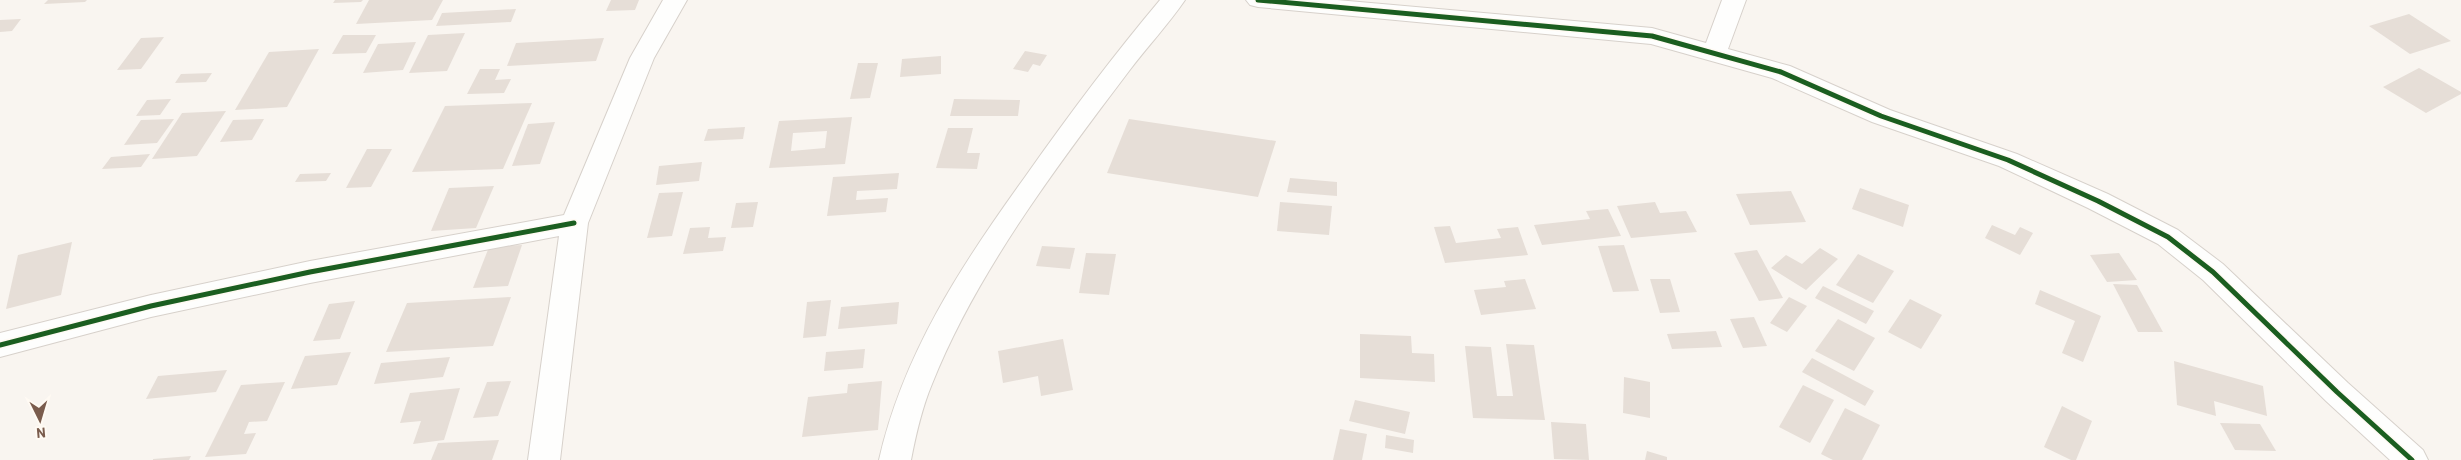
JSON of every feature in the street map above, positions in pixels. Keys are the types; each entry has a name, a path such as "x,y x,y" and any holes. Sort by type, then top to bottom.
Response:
{"street":[{"path":"544,460 574,223 642,58 675,0"},
{"path":"896,460 899,433 925,366 962,292 1072,127 1131,49 1173,0"},
{"path":"1258,0 1652,36 1781,72 1881,116 2008,160 2098,201 2168,237 2213,272 2337,392 2412,460"},
{"path":"1714,53 1734,0"},
{"path":"0,345 151,306 310,272 574,223"}],"building":[{"path":"48,0 87,0 85,2 44,4"},
{"path":"335,0 363,0 361,2 333,3"},
{"path":"369,0 443,0 432,20 356,24"},
{"path":"611,0 639,0 635,10 606,11"},
{"path":"516,9 511,22 436,26 442,13"},
{"path":"2409,14 2451,41 2410,54 2369,26"},
{"path":"21,19 12,31 0,32 0,20"},
{"path":"465,33 447,71 409,73 428,35"},
{"path":"343,35 376,35 366,53 332,54"},
{"path":"164,37 141,69 117,70 141,38"},
{"path":"604,38 596,61 507,66 516,43"},
{"path":"416,42 403,70 363,73 378,44"},
{"path":"319,49 287,107 235,110 269,52"},
{"path":"1025,51 1047,55 1040,66 1033,64 1028,72 1013,69"},
{"path":"941,56 941,74 900,77 902,59"},
{"path":"858,63 878,63 870,98 850,99"},
{"path":"2419,68 2461,92 2461,94 2426,113 2383,87"},
{"path":"480,69 500,69 495,80 511,79 504,93 467,94"},
{"path":"212,73 206,82 175,83 181,74"},
{"path":"171,99 160,115 136,116 147,100"},
{"path":"954,99 1020,100 1018,116 950,116"},
{"path":"532,103 503,169 412,172 445,106"},
{"path":"226,111 197,156 152,159 182,113"},
{"path":"852,117 845,164 769,168 779,121","holes":["827,131 825,148 791,151 793,133"]},
{"path":"174,119 157,143 124,145 141,120"},
{"path":"264,119 252,140 220,142 233,120"},
{"path":"1129,119 1276,141 1258,197 1107,173"},
{"path":"555,122 540,164 512,166 528,124"},
{"path":"745,127 743,139 704,141 708,129"},
{"path":"948,128 973,128 967,153 980,153 977,169 936,168"},
{"path":"367,149 392,149 371,187 346,188"},
{"path":"150,154 141,167 102,169 111,157"},
{"path":"702,162 699,181 656,185 659,166"},
{"path":"331,173 326,181 295,182 300,174"},
{"path":"899,173 897,189 857,191 856,200 888,198 886,212 827,216 833,177"},
{"path":"1290,178 1337,182 1337,196 1287,192"},
{"path":"494,186 476,228 431,231 449,188"},
{"path":"1860,188 1909,205 1903,227 1852,209"},
{"path":"1791,191 1806,222 1750,225 1736,194"},
{"path":"683,192 672,236 647,238 659,193"},
{"path":"758,202 753,227 731,228 736,203"},
{"path":"1280,202 1332,206 1329,235 1277,231"},
{"path":"1655,202 1660,213 1686,211 1697,232 1631,238 1617,206"},
{"path":"1608,209 1621,236 1542,245 1534,225 1590,219 1586,211"},
{"path":"1992,225 2015,235 2020,227 2033,233 2020,255 1985,238"},
{"path":"1450,226 1456,243 1501,238 1497,229 1518,227 1528,255 1445,263 1434,227"},
{"path":"710,227 708,238 726,237 723,251 683,254 690,228"},
{"path":"72,242 61,295 6,309 18,255"},
{"path":"522,245 508,286 473,288 489,247"},
{"path":"1624,245 1639,291 1613,292 1598,246"},
{"path":"1042,246 1075,248 1070,269 1036,266"},
{"path":"1820,248 1838,259 1806,290 1771,268 1786,255 1802,264"},
{"path":"1757,250 1783,298 1759,301 1734,253"},
{"path":"1086,253 1116,254 1109,295 1079,293"},
{"path":"2119,253 2137,280 2107,282 2090,255"},
{"path":"1858,254 1894,271 1873,303 1836,285"},
{"path":"1525,279 1536,309 1481,315 1474,290 1506,287 1504,281"},
{"path":"1650,279 1670,279 1680,312 1660,313"},
{"path":"2113,284 2137,285 2163,332 2138,332"},
{"path":"1823,286 1874,311 1866,324 1815,298"},
{"path":"2040,290 2101,316 2083,362 2062,353 2075,321 2035,304"},
{"path":"511,297 493,346 386,352 407,303"},
{"path":"1789,297 1807,306 1787,332 1770,323"},
{"path":"1910,299 1942,315 1921,349 1888,332"},
{"path":"831,300 826,336 803,338 807,302"},
{"path":"355,301 340,339 313,341 329,304"},
{"path":"899,302 897,324 838,329 841,307"},
{"path":"1754,317 1767,346 1743,348 1730,319"},
{"path":"1838,319 1875,338 1854,371 1815,351"},
{"path":"1716,331 1722,347 1672,349 1667,334"},
{"path":"1360,334 1411,336 1412,353 1434,354 1435,382 1360,378"},
{"path":"1063,339 1073,390 1041,396 1038,376 1003,383 998,351"},
{"path":"1506,344 1534,345 1545,420 1473,418 1465,346 1491,347 1497,396 1513,396"},
{"path":"865,349 863,368 824,371 826,352"},
{"path":"351,352 337,385 291,389 305,356"},
{"path":"450,357 443,377 374,384 381,363"},
{"path":"1812,358 1874,391 1865,406 1802,372"},
{"path":"2174,361 2263,386 2267,416 2214,401 2216,416 2177,405"},
{"path":"227,370 216,392 146,399 158,376"},
{"path":"1624,377 1650,382 1650,418 1623,413"},
{"path":"511,381 498,416 473,418 487,382"},
{"path":"882,381 878,430 802,437 808,397 847,393 848,384"},
{"path":"285,382 267,421 249,422 244,434 256,433 246,454 205,457 241,385"},
{"path":"1803,385 1834,400 1810,443 1779,427"},
{"path":"460,388 444,440 413,444 421,421 400,423 410,393"},
{"path":"1355,400 1410,412 1405,434 1349,421"},
{"path":"2062,406 2092,421 2076,460 2071,460 2044,447"},
{"path":"1845,408 1880,425 1862,460 1833,460 1821,454"},
{"path":"1551,422 1586,424 1589,460 1554,459"},
{"path":"2220,423 2260,424 2276,451 2235,450"},
{"path":"1340,429 1367,434 1362,460 1333,460"},
{"path":"1386,435 1414,440 1413,453 1385,448"},
{"path":"499,440 492,460 431,460 438,443"},
{"path":"1647,451 1667,457 1667,460 1645,460"},
{"path":"191,456 189,460 153,460 153,459"}],"cycle path":[{"path":"1258,0 1652,36 1781,72 1881,116 2008,160 2098,201 2168,237 2213,272 2337,392 2412,460"},
{"path":"0,345 151,306 310,272 574,223"}]}
